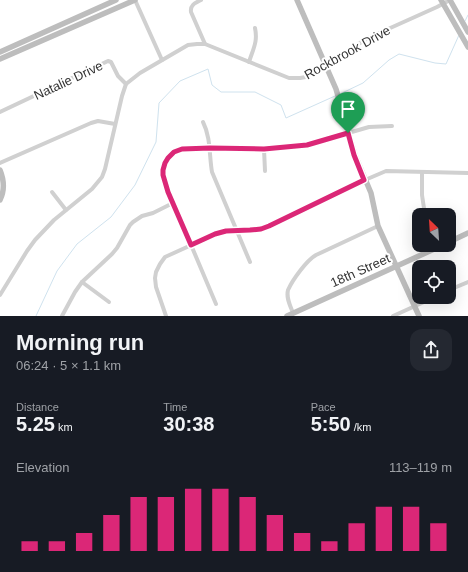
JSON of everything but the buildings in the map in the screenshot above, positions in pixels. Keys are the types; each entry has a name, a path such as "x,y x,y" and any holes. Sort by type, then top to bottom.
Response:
{"street":[{"path":"0,52 116,0"},
{"path":"0,59 135,0 162,60"},
{"path":"201,0 192,5 191,12 205,44"},
{"path":"297,0 338,93 354,155 371,193 378,226 419,316"},
{"path":"450,0 468,32"},
{"name":"Rockbrook Drive","path":"126,84 140,73 188,45 197,44 205,44 289,78 295,79 306,77 325,64 340,58 368,38 442,2 450,0"},
{"path":"442,2 468,47"},
{"path":"249,62 257,40 255,28"},
{"name":"Natalie Drive","path":"0,112 108,61 111,62 118,76 126,84"},
{"path":"0,295 35,240 66,210 92,189 102,177 126,84"},
{"path":"0,163 91,123 98,121 115,124"},
{"path":"203,122 209,138 210,163 212,172 250,262"},
{"path":"216,304 164,181 163,170 168,158 174,152 182,149 264,149 307,145 369,127 392,126"},
{"path":"264,149 265,172"},
{"path":"0,170 3,183 0,200"},
{"path":"166,316 156,287 155,278 156,272 165,257 220,232 261,229 269,226 364,180 386,171 468,173"},
{"path":"422,172 422,195 424,208"},
{"path":"52,192 66,210"},
{"path":"62,316 82,282 112,254 130,225 142,216 173,203"},
{"path":"293,312 288,300 288,290 307,262 316,255 378,226"},
{"path":"456,239 468,233"},
{"name":"18th Street","path":"287,316 396,266 423,252"},
{"path":"82,282 109,302"},
{"path":"456,287 468,282"},
{"path":"393,316 419,304"}],"waterway":[{"path":"465,21 468,15"},
{"path":"340,94 363,83 389,60 399,54 435,63 446,64 459,35"},
{"path":"36,316 57,271 77,244 111,217 135,185 156,142 159,103 180,81 208,69 212,85 221,92 255,92 281,105 286,118 335,96"}],"route":[{"path":"348,133 354,155 364,180 269,226 261,229 220,232 191,245 164,181 163,170 165,163 174,152 182,149 264,149 307,145 348,133"}]}
